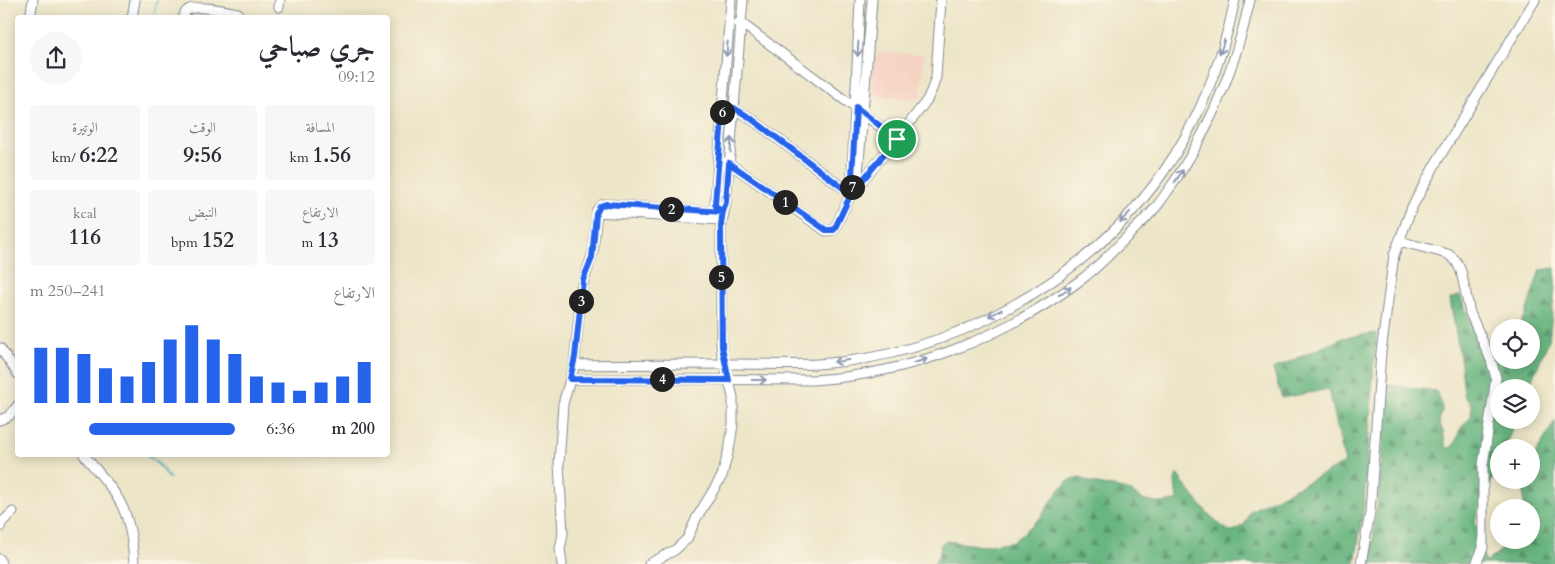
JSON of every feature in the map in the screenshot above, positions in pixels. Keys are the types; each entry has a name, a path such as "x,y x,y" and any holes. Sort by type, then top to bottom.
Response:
{"street":[{"path":"30,15 33,0"},
{"path":"132,15 135,0"},
{"path":"722,214 715,204 731,0"},
{"path":"649,564 684,543 702,506 722,476 728,456 733,424 733,397 724,364 722,347 722,214 726,202 743,0"},
{"path":"859,110 860,0"},
{"path":"853,190 859,110 872,0"},
{"path":"718,161 729,163 826,230 834,230 853,190 897,139 927,100 932,90 936,77 940,0"},
{"path":"574,364 819,364 906,349 950,334 1023,299 1061,273 1101,241 1134,208 1162,174 1205,98 1222,50 1234,0"},
{"path":"570,379 839,379 876,373 916,362 964,346 1006,327 1083,279 1159,204 1182,170 1207,126 1231,72 1244,29 1250,0"},
{"path":"1361,564 1370,513 1382,352 1394,255 1412,208 1436,163 1535,0"},
{"path":"184,15 190,9 197,8 238,13"},
{"path":"730,22 742,23 897,139"},
{"path":"723,106 734,108 749,117 853,190"},
{"path":"562,564 560,549 563,534 560,443 563,399 574,364 582,286 593,253 596,212 604,204 666,212 722,214"},
{"path":"1399,241 1448,254 1456,260 1461,271 1470,314 1491,360 1496,378 1483,465 1483,548 1476,564"},
{"path":"0,348 15,370"},
{"path":"0,420 9,416 15,409"},
{"path":"86,457 120,502 131,536 134,564"},
{"path":"0,527 2,522 13,512"},
{"path":"0,559 1,564"}],"shaded area":[{"path":"881,52 924,55 921,99 871,96 873,59"}],"green space":[{"path":"1555,268 1555,287 1549,340 1540,361 1540,319 1523,319 1540,270"},
{"path":"1460,295 1486,361 1490,361 1490,369 1537,369 1532,379 1490,379 1490,429 1512,429 1508,439 1490,439 1490,484 1475,520 1485,563 1503,549 1540,549 1540,499 1524,499 1524,489 1540,489 1540,447 1555,421 1555,564 1370,564 1379,491 1388,385 1436,391 1442,410 1439,422 1446,448 1450,448 1456,442 1460,429 1471,417 1472,406 1464,395 1461,363 1450,299"},
{"path":"1376,333 1364,504 1355,564 934,564 940,553 941,544 947,541 983,546 1014,541 1040,518 1068,481 1079,477 1092,483 1128,490 1145,501 1160,503 1177,501 1175,481 1177,474 1210,515 1232,532 1245,524 1250,511 1345,463 1329,389 1282,398 1273,369 1343,338"}],"waterway":[{"path":"154,15 157,0"},
{"path":"149,457 159,465 169,478"}],"route":[{"path":"897,139 851,194 837,226 834,230 830,231 729,163 726,202 723,212 606,204 600,206 596,214 592,258 583,280 575,357 570,379 729,380 722,354 721,220 723,212 723,211 717,208 715,204 723,106 734,108 749,117 851,194 856,107 897,139"}]}
